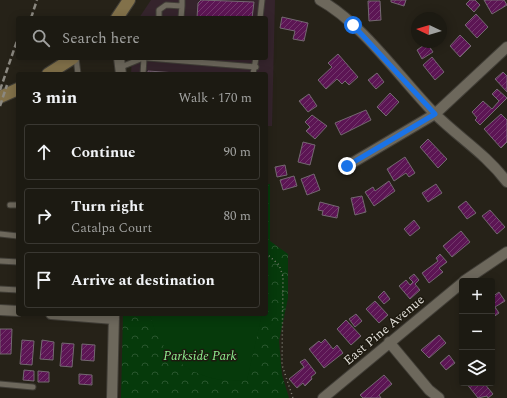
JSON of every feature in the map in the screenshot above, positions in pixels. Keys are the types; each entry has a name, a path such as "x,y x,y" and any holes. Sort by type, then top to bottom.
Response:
{"main road":[{"path":"118,16 128,0"},
{"path":"51,72 71,60"},
{"path":"0,97 16,89"}],"street":[{"path":"320,0 337,9 435,114 482,153 507,182"},
{"path":"337,9 343,0"},
{"path":"347,166 435,114 507,47"},
{"name":"East Pine Avenue","path":"469,278 507,252"},
{"name":"East Pine Avenue","path":"323,398 459,285"},
{"path":"0,310 16,311"},
{"path":"91,316 114,317 112,398"},
{"path":"389,342 428,390 439,398"}],"lane":[{"path":"181,16 182,0"},
{"path":"260,16 262,0"},
{"path":"159,16 159,10 166,5 182,6"},
{"path":"74,60 78,72"},
{"path":"121,66 138,60"},
{"path":"143,72 144,60"},
{"path":"187,60 256,67"},
{"path":"254,72 256,67 256,60"},
{"path":"10,205 16,205"},
{"path":"0,234 16,236"},
{"path":"0,261 16,262"},
{"path":"0,288 16,290"},
{"path":"0,384 33,387"}],"path":[{"path":"268,255 279,265 283,276 282,365 293,398"}],"shaded area":[{"path":"151,0 275,0 272,126 268,126 268,72 131,72 132,60 268,60 268,16 140,16"}],"green space":[{"name":"Parkside Park","path":"268,184 270,184 270,241 288,254 288,298 279,341 282,375 289,398 121,398 123,316 268,316"},
{"path":"151,316 262,316 247,380 231,381 215,379 199,374 173,357 163,345 155,330"}],"building":[{"path":"201,0 254,2 252,16 197,16 198,3"},
{"path":"391,0 406,0 404,6 391,2"},
{"path":"470,0 475,0 480,5 474,12 466,4"},
{"path":"484,0 504,0 507,5 492,14"},
{"path":"368,1 380,1 381,20 369,21"},
{"path":"476,14 488,27 477,38 465,25"},
{"path":"282,17 308,23 304,41 293,39 295,31 280,28"},
{"path":"460,35 471,46 460,57 450,46"},
{"path":"420,48 430,48 433,52 422,59 417,50"},
{"path":"338,54 358,77 349,85 345,81 342,84 337,79 326,89 318,80 332,67 328,63"},
{"path":"432,57 444,72 435,80 423,65"},
{"path":"503,72 507,76 507,92 495,79"},
{"path":"377,73 384,82 376,89 368,80"},
{"path":"497,89 507,98 480,125 475,120 477,118 472,112 483,101 492,109 499,101 492,94"},
{"path":"390,93 399,102 386,116 377,107"},
{"path":"309,94 317,106 308,112 299,101"},
{"path":"366,110 371,120 341,135 335,123"},
{"path":"501,114 507,120 507,142 501,148 484,129"},
{"path":"312,115 327,126 315,139 306,131 310,127 305,122"},
{"path":"428,139 447,159 438,168 420,147"},
{"path":"303,142 315,145 310,165 298,162"},
{"path":"405,157 415,173 409,177 406,173 394,181 387,169"},
{"path":"285,165 287,175 277,177 275,167"},
{"path":"314,174 320,190 307,195 301,179"},
{"path":"294,176 297,186 283,190 280,180"},
{"path":"389,181 395,191 374,206 365,192 373,187 375,191"},
{"path":"436,184 442,193 428,202 422,193"},
{"path":"362,196 366,212 355,215 351,198"},
{"path":"466,201 476,213 467,219 458,207"},
{"path":"320,202 339,207 337,218 322,215 323,211 318,210"},
{"path":"490,210 505,227 497,234 482,216"},
{"path":"414,220 420,228 410,236 404,229"},
{"path":"461,231 470,242 452,257 443,246"},
{"path":"440,254 447,262 439,268 443,272 429,283 422,273 438,261 436,258"},
{"path":"414,274 419,280 415,284 420,290 410,299 399,286 406,280 410,285 413,282 409,278"},
{"path":"384,291 390,299 384,304 378,297"},
{"path":"499,292 505,301 495,307 495,295"},
{"path":"375,301 388,315 379,323 366,309"},
{"path":"495,307 499,313 495,316"},
{"path":"356,314 362,321 355,327 349,319"},
{"path":"346,320 361,336 351,345 337,329"},
{"path":"0,329 12,329 11,354 0,354"},
{"path":"439,335 446,343 429,358 421,350"},
{"path":"325,339 333,349 337,345 343,353 324,368 309,349 319,341 321,343"},
{"path":"22,340 34,341 32,365 20,364"},
{"path":"42,340 54,342 53,360 40,359"},
{"path":"62,343 74,344 72,367 60,366"},
{"path":"82,344 95,345 94,361 81,360"},
{"path":"449,355 455,363 446,370 440,363"},
{"path":"305,359 316,373 311,377 312,379 305,386 303,383 297,388 289,379 304,367 300,362"},
{"path":"24,370 34,371 34,381 23,380"},
{"path":"38,371 49,372 49,382 38,382"},
{"path":"79,374 92,375 92,385 79,384"},
{"path":"384,375 392,384 379,395 381,398 363,398 360,395"},
{"path":"468,386 486,386 493,394 488,398 487,396 478,398"}],"railway":[{"path":"32,16 37,0"},
{"path":"0,90 16,44"},
{"path":"0,106 7,85"}],"route":[{"path":"347,166 419,125 435,114 353,25"}]}
